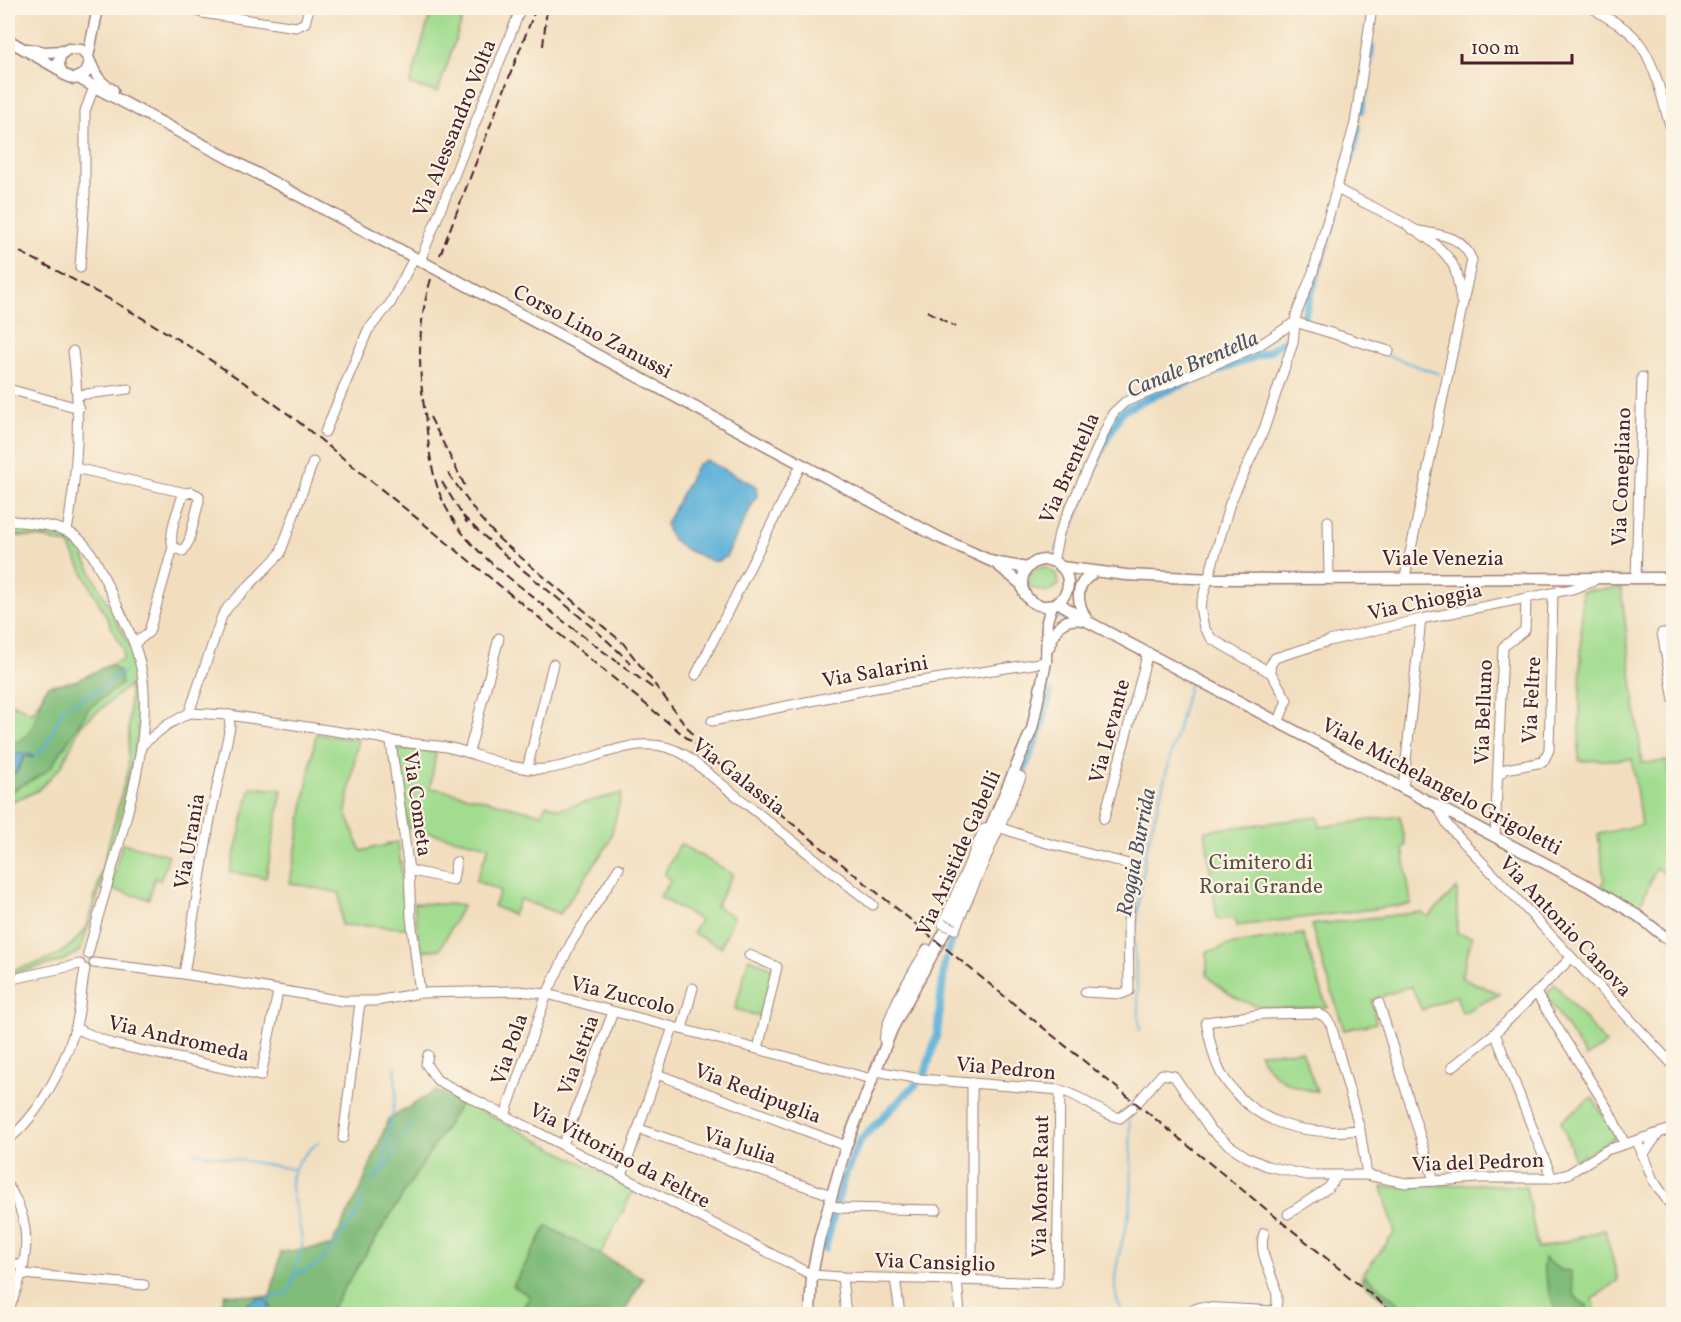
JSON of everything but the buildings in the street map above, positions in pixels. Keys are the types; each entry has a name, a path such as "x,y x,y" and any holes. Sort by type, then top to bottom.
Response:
{"main road":[{"path":"60,70 59,58 84,36 97,11"},
{"path":"8,40 60,70 66,76 78,78 86,73 97,11"},
{"path":"21,48 44,52 81,50 89,60"},
{"name":"Corso Lino Zanussi","path":"89,60 98,81 152,113 176,131"},
{"name":"Corso Lino Zanussi","path":"78,78 801,465 938,537 993,562 1022,585"},
{"path":"1112,573 1042,561 1027,568 1022,585 1026,596 1034,604 1055,603 1148,652"},
{"name":"Corso Lino Zanussi","path":"993,562 1027,568"},
{"path":"1057,565 1074,606 1087,620"},
{"path":"1055,603 1067,588 1091,575 1112,573"},
{"name":"Viale Venezia","path":"1112,573 1211,578 1674,578"},
{"path":"1087,620 1080,606 1078,593 1082,581 1091,575"},
{"name":"Via Aristide Gabelli","path":"1046,659 1046,633 1055,603"},
{"name":"Via Aristide Gabelli","path":"1034,604 1046,633"},
{"name":"Via Aristide Gabelli","path":"810,1314 812,1275 833,1204 846,1146 881,1057 904,1005 950,922 994,829 1032,729 1052,637 1067,619 1087,620"},
{"name":"Viale Michelangelo Grigoletti","path":"1148,652 1592,888 1638,916 1674,944"}],"street":[{"path":"192,8 202,13 297,27 305,23 309,8"},
{"name":"Via Alessandro Volta","path":"325,432 368,330 390,304 417,260 521,8"},
{"path":"1279,722 1287,700 1271,673 1212,639 1204,628 1200,607 1211,578 1230,503 1263,432 1300,324 1356,121 1372,8"},
{"path":"1593,8 1629,32 1639,43 1652,70 1674,137"},
{"path":"80,268 85,195 85,111 94,87"},
{"path":"1337,189 1412,229 1437,246 1453,266 1461,304"},
{"path":"1405,577 1472,260 1466,245 1453,237 1412,229"},
{"path":"1437,246 1442,236"},
{"path":"1300,324 1389,351"},
{"name":"Via Brentella","path":"1057,565 1059,532 1113,413 1125,402 1258,346 1300,324"},
{"path":"67,531 79,438 79,408 73,351"},
{"name":"Via Conegliano","path":"1636,578 1642,377"},
{"path":"8,389 79,408"},
{"path":"78,395 128,389"},
{"path":"142,745 167,724 189,713 222,616 280,554 313,462"},
{"path":"696,675 801,465"},
{"path":"75,468 199,496 187,548 183,551 173,547"},
{"path":"135,643 149,632 173,547 171,541 178,510 183,495 186,493"},
{"path":"8,520 67,531 79,538 92,556 135,643 142,671 142,745 91,959 80,957 82,967 75,1028 37,1107 8,1140"},
{"path":"1328,521 1329,578"},
{"name":"Via Chioggia","path":"1271,673 1270,666 1275,658 1329,641 1421,619 1553,593 1592,582 1598,577"},
{"name":"Via Feltre","path":"1499,775 1506,769 1543,762 1549,750 1553,593"},
{"name":"Via Belluno","path":"1495,837 1503,646 1525,630 1526,599"},
{"path":"1403,789 1421,619"},
{"path":"1674,634 1662,633 1674,700"},
{"path":"469,752 500,638"},
{"name":"Via Levante","path":"1104,819 1148,652"},
{"name":"Via Salarini","path":"712,721 875,688 1046,659"},
{"path":"527,769 553,664"},
{"name":"Via Galassia","path":"189,713 229,715 380,738 391,743 433,745 469,752 527,769 545,769 574,763 638,744 654,742 674,748 873,905"},
{"name":"Via Urania","path":"184,974 210,819 230,727 229,715"},
{"name":"Via Cometa","path":"391,743 409,870 411,918 420,993"},
{"name":"Via Antonio Canova","path":"1437,806 1449,827 1674,1066"},
{"path":"994,829 955,929 943,924 984,829 994,829 1125,863 1134,872 1128,923 1129,991 1121,994 1085,992"},
{"name":"Via Cometa","path":"409,870 453,880 456,862"},
{"name":"Via Pola","path":"506,1115 547,994 571,943 619,868"},
{"name":"Via Aristide Gabelli","path":"881,1057 887,1025 927,949"},
{"path":"749,955 777,967 758,1049"},
{"path":"1452,1067 1494,1033 1571,958"},
{"name":"Via Zuccolo","path":"91,959 278,992 360,1002 399,998 420,993 519,991 547,994 758,1049 874,1075"},
{"path":"8,980 82,967"},
{"path":"622,1176 657,1074 693,988"},
{"name":"Via Andromeda","path":"75,1028 112,1044 261,1076 278,992"},
{"path":"1536,993 1608,1111 1625,1144"},
{"path":"343,1138 360,1002"},
{"path":"1379,1003 1434,1181"},
{"name":"Via Istria","path":"564,1145 613,1012"},
{"path":"1360,1130 1328,1133 1306,1130 1290,1127 1262,1114 1246,1102 1222,1074 1214,1058 1206,1022 1264,1014 1317,1013 1325,1017 1331,1025 1360,1130 1367,1175"},
{"path":"1494,1033 1552,1178"},
{"name":"Via Vittorino da Feltre","path":"428,1055 426,1064 437,1080 812,1275"},
{"name":"Via Redipuglia","path":"657,1074 846,1146"},
{"name":"Via Pedron","path":"874,1075 1060,1090 1075,1093 1113,1117 1132,1109 1156,1077 1162,1074 1174,1076 1210,1129 1247,1157 1289,1172 1338,1174"},
{"path":"972,1083 972,1280"},
{"name":"Via Monte Raut","path":"1057,1283 1060,1090"},
{"name":"Via del Pedron","path":"1338,1174 1367,1175 1406,1184 1479,1178 1552,1178 1568,1174 1607,1150 1674,1128"},
{"name":"Via Julia","path":"639,1129 833,1204 937,1210"},
{"path":"1642,1156 1659,1133"},
{"path":"1636,1141 1653,1180 1674,1210"},
{"path":"1287,1214 1328,1188 1338,1174"},
{"path":"8,1186 23,1214 24,1270 8,1311"},
{"path":"1180,1314 1201,1307 1275,1311 1278,1304 1274,1286 1260,1245 1264,1233"},
{"path":"8,1262 24,1270 144,1285"},
{"name":"Via Cansiglio","path":"812,1275 1057,1283"},
{"path":"842,1277 846,1314"},
{"path":"895,1278 900,1314"},
{"path":"957,1279 960,1314"}],"green space":[{"path":"432,8 466,8 438,92 410,85"},
{"path":"8,525 67,536 77,544 131,649 137,668 138,735 119,827 81,950 62,961 8,975 8,971 52,958 61,953 87,927 128,769 130,685 81,725 61,767 37,791 8,803 8,776 17,772 22,758 14,753 8,754 8,707 11,703 33,713 47,686 76,681 123,659 123,649 69,545 45,538 8,535"},
{"path":"1046,567 1056,574 1059,585 1047,592 1028,587 1032,572"},
{"path":"1621,588 1642,763 1667,761 1673,802 1673,909 1671,877 1656,868 1640,906 1600,889 1604,879 1598,834 1641,825 1632,759 1579,761 1582,591"},
{"path":"109,665 118,670 122,684 89,708 52,766 43,774 8,793 8,776 17,772 25,756 34,758 8,752 8,742 17,742 30,731 47,686 76,681"},
{"path":"316,734 358,740 346,812 361,851 398,842 408,928 341,925 340,893 290,883"},
{"path":"403,747 436,753 430,788 542,814 546,804 560,809 622,793 609,843 560,914 520,899 513,915 493,906 501,891 476,881 489,846 408,828 398,753"},
{"path":"251,787 282,790 266,878 230,872"},
{"name":"Cimitero di Rorai Grande","path":"1400,816 1406,846 1403,847 1411,904 1237,926 1235,919 1217,919 1205,831 1318,817 1320,827"},
{"path":"122,843 169,855 160,881 155,877 149,899 110,889"},
{"path":"680,844 733,874 716,906 734,917 721,947 692,933 700,920 659,897 671,881 664,874"},
{"path":"1457,888 1457,933 1472,937 1461,977 1500,994 1462,1013 1456,995 1422,1010 1411,986 1372,1000 1376,1023 1344,1030 1311,925 1421,912 1428,917"},
{"path":"414,903 463,905 440,949 420,951"},
{"path":"1303,934 1327,1007 1263,1007 1235,997 1207,975 1207,951 1217,950 1227,945"},
{"path":"749,958 774,969 762,1017 735,1009"},
{"path":"1555,984 1606,1044 1586,1057 1546,995"},
{"path":"1302,1051 1317,1091 1299,1088 1282,1080 1268,1068 1259,1053"},
{"path":"435,1091 462,1101 328,1314 219,1314 225,1294 270,1297 281,1252 331,1246 361,1189 388,1120"},
{"path":"1592,1097 1616,1137 1575,1160 1561,1121"},
{"path":"462,1101 634,1190 600,1255 546,1227 514,1285 530,1296 520,1314 328,1314"},
{"path":"1480,1184 1526,1187 1538,1249 1605,1230 1618,1280 1593,1299 1597,1314 1409,1314 1361,1277 1395,1232 1382,1187"},
{"path":"547,1226 643,1278 623,1314 520,1314 530,1296 513,1286"},
{"path":"1544,1258 1560,1270 1570,1271 1573,1291 1577,1299 1587,1305 1587,1314 1556,1314 1543,1268"},
{"path":"1366,1276 1411,1314 1402,1314 1361,1281"}],"water":[{"path":"706,460 756,486 757,495 726,557 719,561 712,561 677,543 671,538 666,524 697,465"},
{"path":"29,753 35,757 24,756 16,772 8,776 8,754"},
{"path":"258,1298 266,1299 271,1307 259,1314 250,1314 248,1304"}],"waterway":[{"name":"Canale Brentella","path":"1361,110 1371,48"},
{"name":"Canale Brentella","path":"1352,157 1358,128"},
{"name":"Canale Brentella","path":"1303,319 1334,218"},
{"name":"Canale Brentella","path":"1060,549 1105,442 1121,412 1148,398 1269,351 1286,340"},
{"path":"1386,355 1439,374"},
{"name":"Canale Brentella","path":"1057,611 1057,616"},
{"path":"35,757 47,743 64,707 93,693 124,672"},
{"name":"Roggia Burrida","path":"1140,1031 1134,941 1145,854 1190,682"},
{"name":"Canale Brentella","path":"1022,774 1040,731 1050,693"},
{"name":"Canale Brentella","path":"948,952 954,934"},
{"name":"Canale Brentella","path":"925,1074 937,1034 945,960"},
{"path":"382,1170 396,1094 395,1066"},
{"name":"Canale Brentella","path":"825,1248 843,1179 860,1140 916,1084"},
{"name":"Roggia Burrida","path":"1124,1314 1115,1288 1118,1258 1131,1198 1129,1115"},
{"path":"373,1181 390,1162 397,1143 413,1123"},
{"path":"294,1276 302,1244 291,1188 292,1177 296,1166 320,1141"},
{"path":"193,1152 292,1169"},
{"path":"265,1301 289,1292 294,1276 319,1264 354,1219 364,1197"}],"railway":[{"path":"440,255 536,8"},
{"path":"543,46 547,8"},
{"path":"8,246 155,326 226,370 295,419 1395,1314"},
{"path":"431,279 421,330 421,380 432,464 442,500 464,535 494,565 558,617 654,689"},
{"path":"927,311 956,327"},
{"path":"430,417 465,486"},
{"path":"448,473 480,518 499,539 623,643 694,736"},
{"path":"442,482 467,523"},
{"path":"463,516 631,664"}]}
